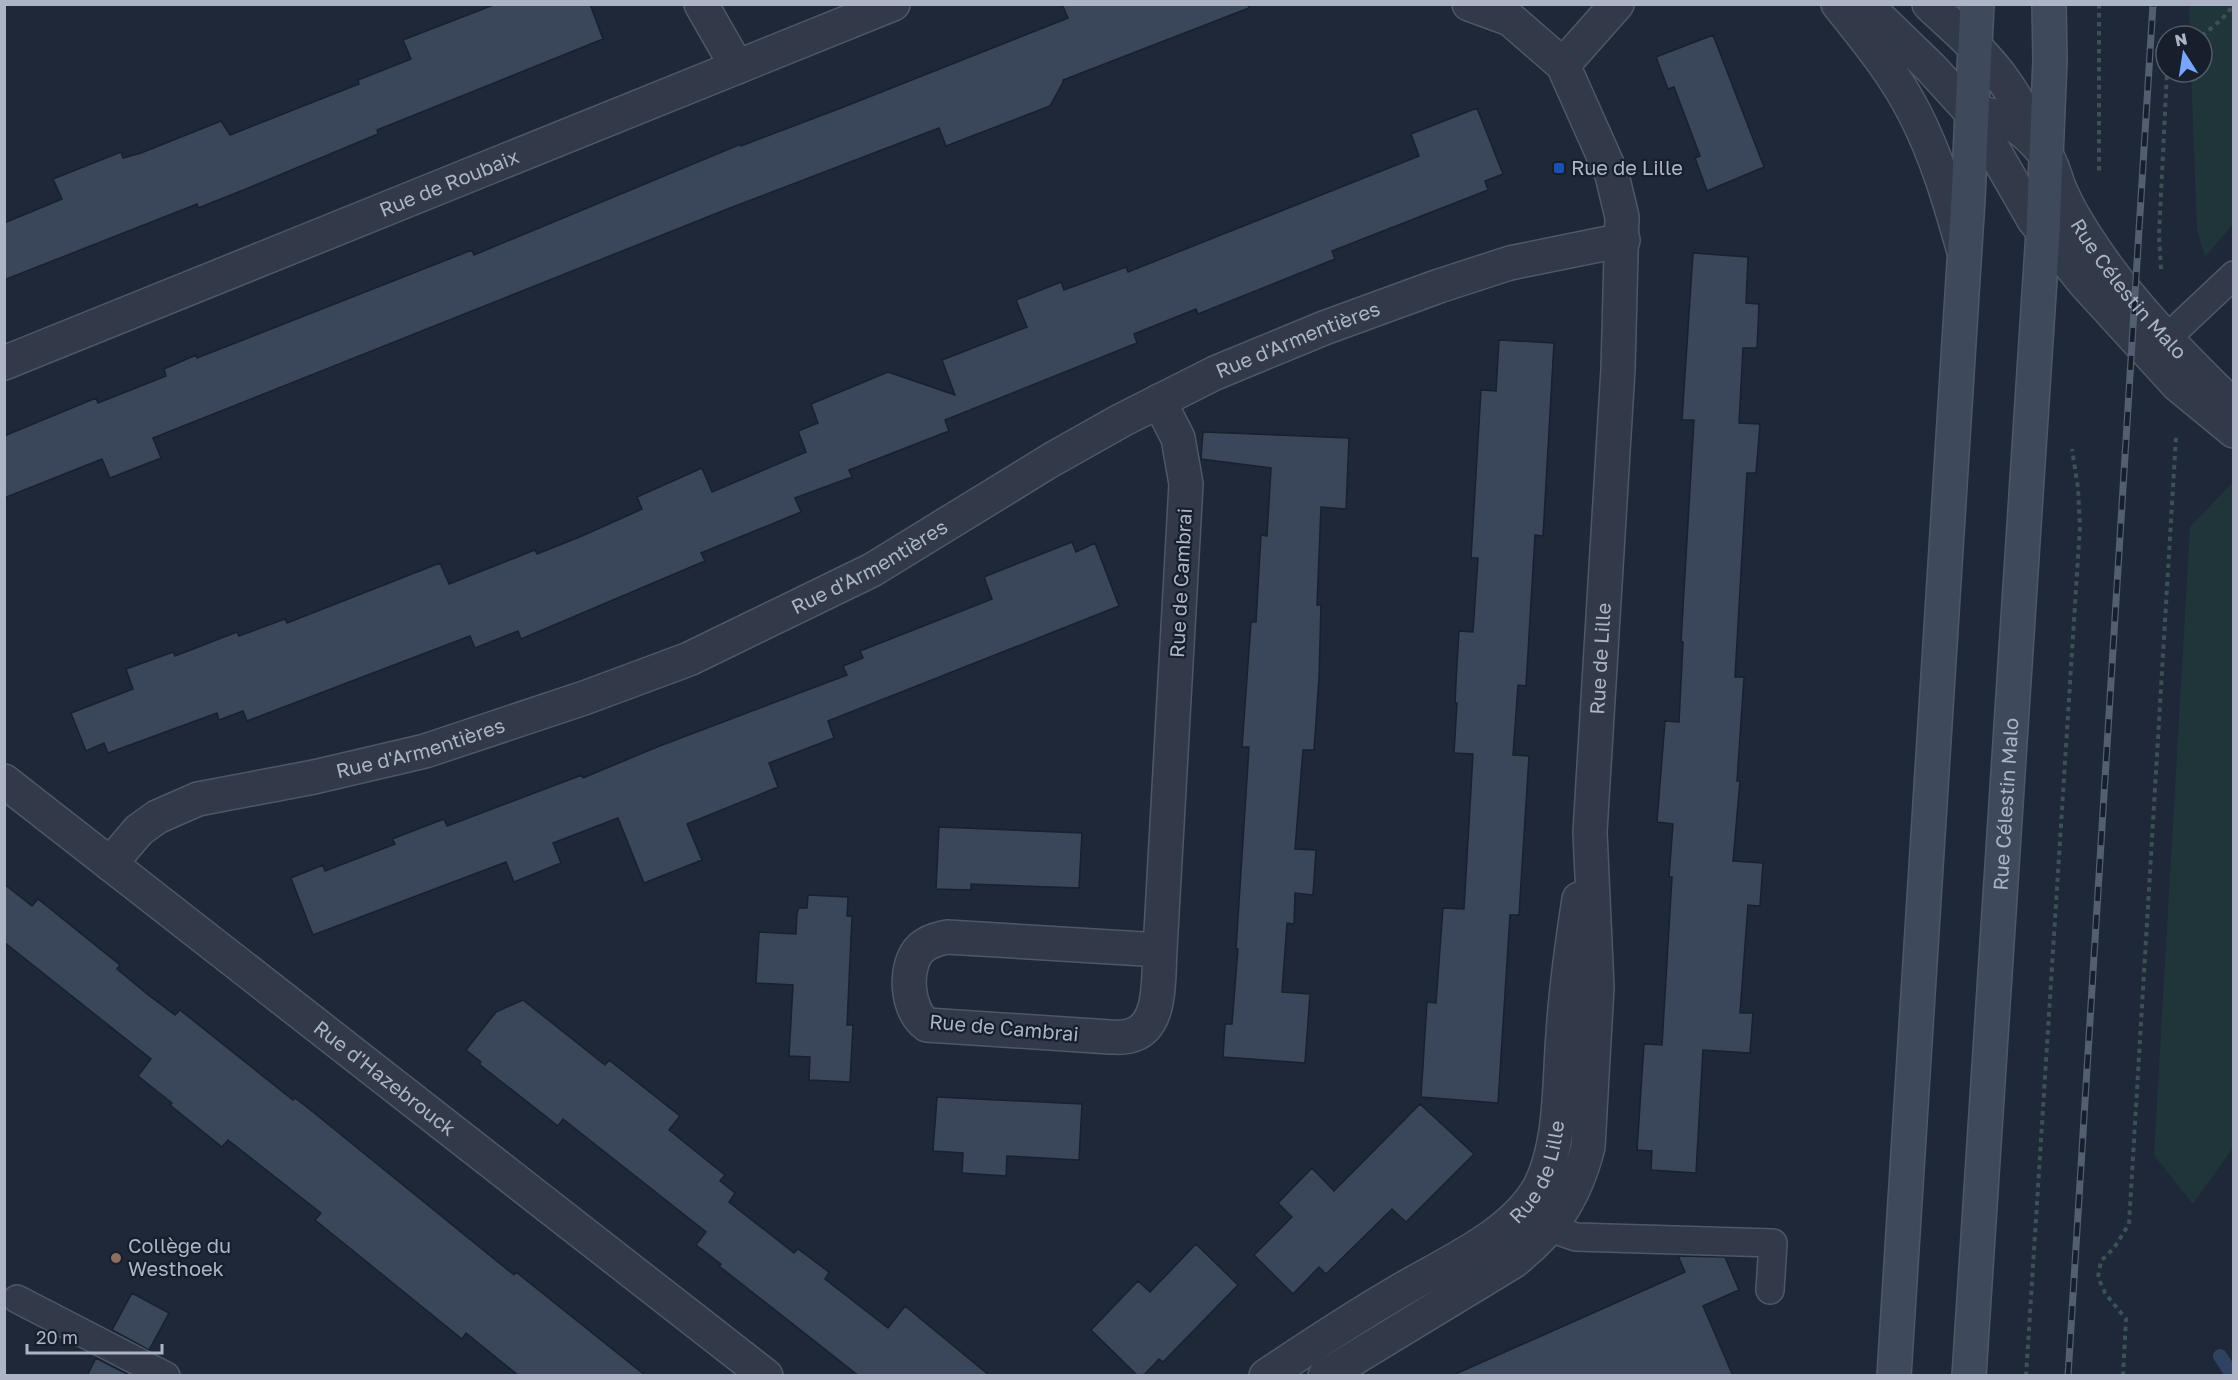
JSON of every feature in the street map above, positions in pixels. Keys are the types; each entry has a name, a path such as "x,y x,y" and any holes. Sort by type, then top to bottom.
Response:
{"main road":[{"path":"1895,1361 1964,254 1977,4"},
{"path":"2046,155 2049,4"},
{"name":"Rue Célestin Malo","path":"1969,1376 2043,232 2046,155"}],"street":[{"path":"701,4 737,67"},
{"name":"Rue de Roubaix","path":"4,363 893,4"},
{"path":"1469,4 1516,12"},
{"path":"1563,65 1617,4"},
{"path":"1838,4 1884,62 1915,112 1940,171 1964,254"},
{"name":"Rue Célestin Malo","path":"1865,4 1931,68 1972,114 2013,186 2043,232 2082,281 2178,385 2234,431"},
{"name":"Rue Célestin Malo","path":"1929,4 1976,48 2009,87 2046,155 2067,206 2091,245 2135,303 2234,407"},
{"name":"Rue de Lille","path":"1266,1376 1346,1323 1481,1243 1517,1216 1541,1184 1554,1141 1568,967 1590,832 1618,369 1623,240 1622,217 1612,175 1563,65 1516,12"},
{"name":"Rue Célestin Malo","path":"1972,114 1993,114 2003,118 2019,129 2046,155"},
{"name":"Rue d'Armentières","path":"110,864 139,830 157,817 198,799 334,773 425,751 584,698 689,659 872,570 1051,460 1159,401 1215,373 1324,328 1510,263 1623,240"},
{"name":"Rue de Cambrai","path":"1159,401 1178,438 1186,484 1160,950 1155,1012 1146,1026 1129,1036 927,1025 920,1020 911,1005 912,963 920,949 948,937 1160,950"},
{"name":"Rue d'Hazebrouck","path":"4,782 765,1376"},
{"name":"Rue de Lille","path":"1325,1376 1514,1261 1549,1229 1565,1208 1574,1190 1588,1146 1597,987 1590,832"}],"lane":[{"path":"2167,338 2234,275"},
{"path":"1517,1216 1563,1234 1590,1238 1773,1243 1770,1290"},
{"path":"17,1299 166,1376"},
{"path":"1878,1376 1895,1361"}],"path":[{"path":"2099,4 2099,183"},
{"path":"2214,26 2234,5"},
{"path":"2161,269 2159,235 2166,84"},
{"path":"2123,1376 2126,1319 2105,1293 2097,1277 2101,1260 2114,1248 2129,1224 2178,385"},
{"path":"2026,1376 2080,526 2078,488 2071,444"}],"green space":[{"path":"2189,5 2233,5 2233,224 2205,257 2197,229 2191,84 2214,84 2214,24 2190,24"},
{"path":"2233,482 2233,1148 2193,1204 2154,1155 2190,527"}],"building":[{"path":"496,4 590,4 603,39 377,130 378,134 246,189 198,208 197,204 4,280 4,223 62,199 53,179 121,152 123,158 141,153 221,121 230,135 359,84 358,80 411,59 403,40"},
{"path":"1062,4 1248,4 1249,8 1063,80 1050,106 946,146 939,128 730,208 153,438 161,458 110,478 102,459 4,498 4,436 96,398 98,403 166,376 164,369 196,355 197,358 472,250 474,255 741,144 741,146 841,108 1068,18"},
{"path":"1713,35 1764,167 1707,191 1695,158 1700,156 1674,87 1668,89 1656,57"},
{"path":"1477,108 1503,174 1485,181 1488,190 1332,251 1335,259 1198,314 1196,309 1134,334 1137,343 945,420 949,431 849,470 852,477 795,498 801,512 701,553 705,561 521,639 518,631 475,648 470,636 247,721 243,711 219,720 217,713 108,753 104,743 86,751 71,713 133,689 126,669 173,652 175,656 237,632 239,636 285,619 287,623 440,563 449,584 535,550 537,554 642,509 637,497 702,468 712,492 806,452 798,431 818,423 811,404 888,372 955,395 942,360 1027,327 1016,300 1061,282 1064,290 1126,267 1128,272 1419,156 1411,134"},
{"path":"1693,253 1748,257 1746,303 1759,304 1757,348 1743,348 1739,423 1760,424 1756,473 1747,473 1735,677 1744,677 1737,781 1740,781 1733,861 1763,863 1760,906 1748,905 1740,1013 1753,1013 1750,1053 1703,1050 1696,1173 1651,1170 1652,1151 1637,1150 1644,1044 1662,1045 1673,824 1657,822 1665,721 1679,722 1683,642 1681,642 1694,420 1682,420"},
{"path":"1499,340 1554,343 1543,536 1535,535 1526,686 1518,685 1513,755 1529,756 1519,915 1510,915 1498,1103 1421,1097 1427,1002 1436,1003 1443,908 1464,909 1473,754 1454,753 1459,631 1473,632 1478,558 1471,558 1481,390 1496,391"},
{"path":"1203,432 1349,438 1346,509 1321,507 1317,605 1321,605 1319,678 1314,750 1303,750 1295,849 1316,850 1313,895 1295,893 1294,924 1287,923 1282,992 1310,994 1305,1063 1223,1057 1225,1024 1232,1024 1238,949 1236,949 1249,747 1242,747 1251,622 1256,622 1261,535 1267,536 1271,468 1201,459"},
{"path":"1072,542 1076,552 1095,543 1119,606 828,721 834,738 769,763 778,787 687,824 702,860 644,883 618,818 553,843 561,863 514,882 506,862 313,935 291,878 323,865 325,871 395,844 392,839 444,819 447,826 582,775 583,778 657,747 847,675 843,666 863,658 860,651 992,599 984,577"},
{"path":"939,827 1082,833 1079,888 971,884 971,890 936,889"},
{"path":"4,884 32,906 38,899 120,965 117,969 147,994 175,1015 180,1010 293,1100 295,1098 514,1275 516,1272 646,1376 519,1376 466,1333 462,1339 315,1220 321,1213 228,1140 222,1147 138,1076 151,1059 4,942"},
{"path":"808,895 848,897 847,916 852,916 847,1025 853,1025 850,1082 809,1080 810,1057 789,1056 793,985 756,983 759,932 796,934 797,913 799,908 807,908"},
{"path":"523,1000 605,1065 609,1060 680,1116 669,1130 725,1175 720,1181 735,1193 729,1202 794,1253 798,1249 829,1272 825,1279 888,1328 905,1306 990,1376 859,1376 719,1266 721,1264 696,1245 706,1232 563,1119 558,1126 479,1064 481,1062 466,1050 496,1012"},
{"path":"937,1097 1082,1104 1079,1160 1007,1156 1006,1176 962,1173 963,1153 933,1151"},
{"path":"1420,1104 1474,1154 1406,1222 1392,1209 1326,1274 1319,1267 1293,1294 1254,1255 1292,1217 1278,1203 1312,1168 1334,1191"},
{"path":"1196,1244 1238,1285 1163,1362 1159,1359 1143,1376 1138,1376 1091,1330 1138,1281 1150,1292"},
{"path":"1678,1256 1725,1257 1739,1290 1703,1306 1733,1376 1451,1376 1685,1272"},
{"path":"132,1293 169,1313 149,1350 112,1330"},
{"path":"96,1358 131,1376 87,1376"}],"waterway":[{"path":"2220,1356 2233,1376"}],"railway":[{"path":"2068,1376 2153,4"}],"place":[{"name":"Rue de Lille","path":"1559,168"},
{"name":"Collège du Westhoek","path":"116,1258"}]}
